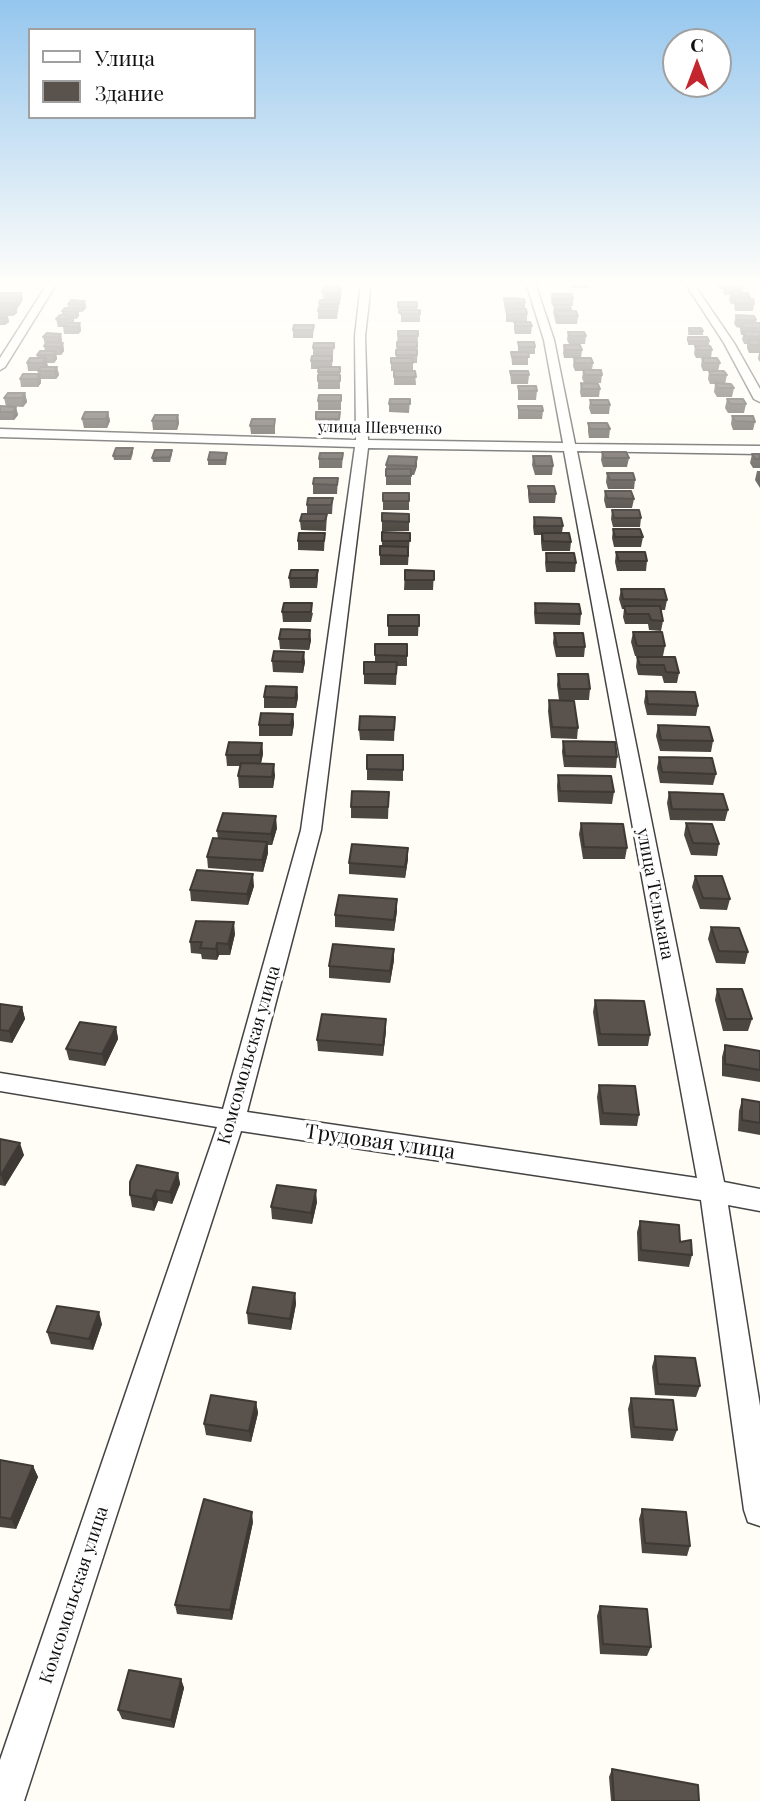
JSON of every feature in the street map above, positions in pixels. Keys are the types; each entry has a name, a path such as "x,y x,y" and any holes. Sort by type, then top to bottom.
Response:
{"street":[{"name":"Комсомольская улица","path":"5,1801 232,1120 310,830 362,444 361,367"},
{"name":"улица Тельмана","path":"554,367 713,1191 760,1510"},
{"path":"742,367 760,399"},
{"name":"улица Шевченко","path":"0,433 362,444 760,450"},
{"name":"Трудовая улица","path":"0,1082 760,1200"}],"building":[{"path":"41,367 57,367 54,371 38,371"},
{"path":"319,367 340,367 340,372 318,372"},
{"path":"583,370 601,370 602,375 585,375"},
{"path":"394,371 415,371 416,377 394,377"},
{"path":"510,371 528,371 529,375 511,375"},
{"path":"709,371 724,371 727,375 711,375"},
{"path":"23,374 40,374 37,379 20,379"},
{"path":"318,375 340,375 340,381 318,381"},
{"path":"581,383 598,384 600,389 582,389"},
{"path":"715,383 731,384 734,388 718,388"},
{"path":"518,386 536,386 537,391 519,391"},
{"path":"8,393 25,393 22,398 4,398"},
{"path":"319,395 341,395 341,401 318,401"},
{"path":"390,399 410,399 410,404 389,404"},
{"path":"727,399 743,399 746,404 730,404"},
{"path":"590,400 608,400 610,405 592,405"},
{"path":"0,406 16,407 13,412 0,412"},
{"path":"518,406 542,406 543,411 519,410"},
{"path":"85,412 108,412 106,419 82,419"},
{"path":"316,412 340,412 339,419 316,419"},
{"path":"155,415 178,415 176,421 152,421"},
{"path":"732,416 753,416 755,422 735,421"},
{"path":"252,419 275,419 274,426 250,426"},
{"path":"588,423 607,423 610,429 590,429"},
{"path":"116,448 133,448 130,456 113,456"},
{"path":"155,450 172,450 170,457 152,458"},
{"path":"210,452 227,453 225,460 208,460"},
{"path":"602,452 626,452 629,458 604,458"},
{"path":"320,453 343,453 342,459 319,459"},
{"path":"752,454 760,454 760,459 755,459"},
{"path":"389,456 417,457 415,466 386,465"},
{"path":"533,456 551,456 553,466 535,466"},
{"path":"386,469 411,469 411,476 386,476"},
{"path":"607,473 633,473 635,480 610,480"},
{"path":"314,478 338,478 337,485 313,484"},
{"path":"528,486 554,486 556,494 530,494"},
{"path":"605,491 631,491 634,499 607,498"},
{"path":"383,493 409,493 409,501 383,501"},
{"path":"308,498 333,498 331,505 307,505"},
{"path":"612,510 639,510 641,518 614,518"},
{"path":"382,513 409,514 409,522 382,521"},
{"path":"302,514 327,514 325,521 300,521"},
{"path":"534,517 561,518 563,526 535,526"},
{"path":"613,529 640,529 643,537 615,537"},
{"path":"382,532 410,533 410,541 382,541"},
{"path":"299,533 325,533 324,541 298,541"},
{"path":"542,533 569,533 571,542 543,541"},
{"path":"380,546 408,547 408,556 380,555"},
{"path":"616,552 645,552 647,561 619,561"},
{"path":"546,553 574,553 576,563 547,562"},
{"path":"291,570 318,570 316,578 289,578"},
{"path":"405,570 434,571 434,580 405,580"},
{"path":"621,589 664,589 667,600 623,599"},
{"path":"284,603 312,603 311,612 282,612"},
{"path":"535,603 579,604 581,614 536,613"},
{"path":"624,606 660,606 663,621 651,620 649,614 626,614"},
{"path":"388,615 419,615 419,626 388,626"},
{"path":"281,629 310,630 309,639 279,639"},
{"path":"633,632 662,632 665,646 637,646"},
{"path":"554,633 583,633 585,647 557,647"},
{"path":"375,644 407,644 407,656 375,655"},
{"path":"274,651 304,652 302,662 272,661"},
{"path":"637,657 675,657 679,673 666,672 664,665 640,665"},
{"path":"364,662 397,662 396,674 364,674"},
{"path":"558,674 588,674 590,689 560,689"},
{"path":"266,686 297,687 295,698 264,697"},
{"path":"646,691 695,692 698,706 648,704"},
{"path":"549,700 574,701 578,728 552,727"},
{"path":"261,713 293,714 291,725 259,725"},
{"path":"360,716 395,717 394,730 359,730"},
{"path":"658,725 709,727 713,741 661,740"},
{"path":"563,741 615,742 617,757 565,756"},
{"path":"229,742 262,743 260,755 226,755"},
{"path":"367,755 403,755 403,770 367,769"},
{"path":"659,757 712,758 716,774 662,772"},
{"path":"241,763 274,764 272,777 238,776"},
{"path":"558,775 611,776 614,792 560,791"},
{"path":"352,791 389,792 388,807 351,807"},
{"path":"669,792 723,794 728,810 672,809"},
{"path":"223,813 276,816 271,834 217,831"},
{"path":"581,823 623,824 627,848 584,847"},
{"path":"686,823 712,824 719,844 693,843"},
{"path":"213,838 267,842 262,860 207,857"},
{"path":"352,844 408,848 405,867 349,863"},
{"path":"197,870 253,874 247,894 190,890"},
{"path":"695,876 722,876 730,899 703,898"},
{"path":"339,895 397,899 394,920 335,915"},
{"path":"196,921 234,922 228,944 217,943 216,949 200,948 202,942 190,942"},
{"path":"711,927 739,928 748,952 719,951"},
{"path":"333,944 394,949 390,971 329,966"},
{"path":"717,989 742,989 752,1019 726,1019"},
{"path":"595,1000 644,1001 650,1035 600,1034"},
{"path":"0,1004 22,1007 9,1031 0,1030"},
{"path":"322,1014 386,1019 383,1045 317,1040"},
{"path":"80,1022 116,1027 102,1054 66,1049"},
{"path":"725,1045 760,1051 760,1070 725,1064"},
{"path":"599,1085 635,1086 639,1115 603,1113"},
{"path":"742,1099 760,1102 760,1123 742,1120"},
{"path":"0,1139 20,1143 1,1175 0,1174"},
{"path":"137,1165 178,1173 170,1192 156,1190 152,1199 130,1195 130,1182"},
{"path":"277,1185 316,1190 311,1213 271,1207"},
{"path":"640,1221 679,1225 680,1242 691,1240 692,1255 641,1250"},
{"path":"253,1287 295,1293 290,1319 247,1313"},
{"path":"57,1306 99,1312 89,1339 47,1332"},
{"path":"655,1356 695,1358 700,1386 658,1384"},
{"path":"211,1395 256,1402 249,1431 204,1424"},
{"path":"631,1398 673,1400 677,1430 634,1427"},
{"path":"0,1460 33,1466 11,1519 0,1517"},
{"path":"204,1499 252,1512 230,1610 175,1605"},
{"path":"642,1509 686,1512 690,1546 645,1543"},
{"path":"600,1606 647,1609 651,1647 603,1644"},
{"path":"129,1670 181,1679 171,1720 118,1710"},
{"path":"612,1769 698,1785 699,1801 614,1801"}]}
